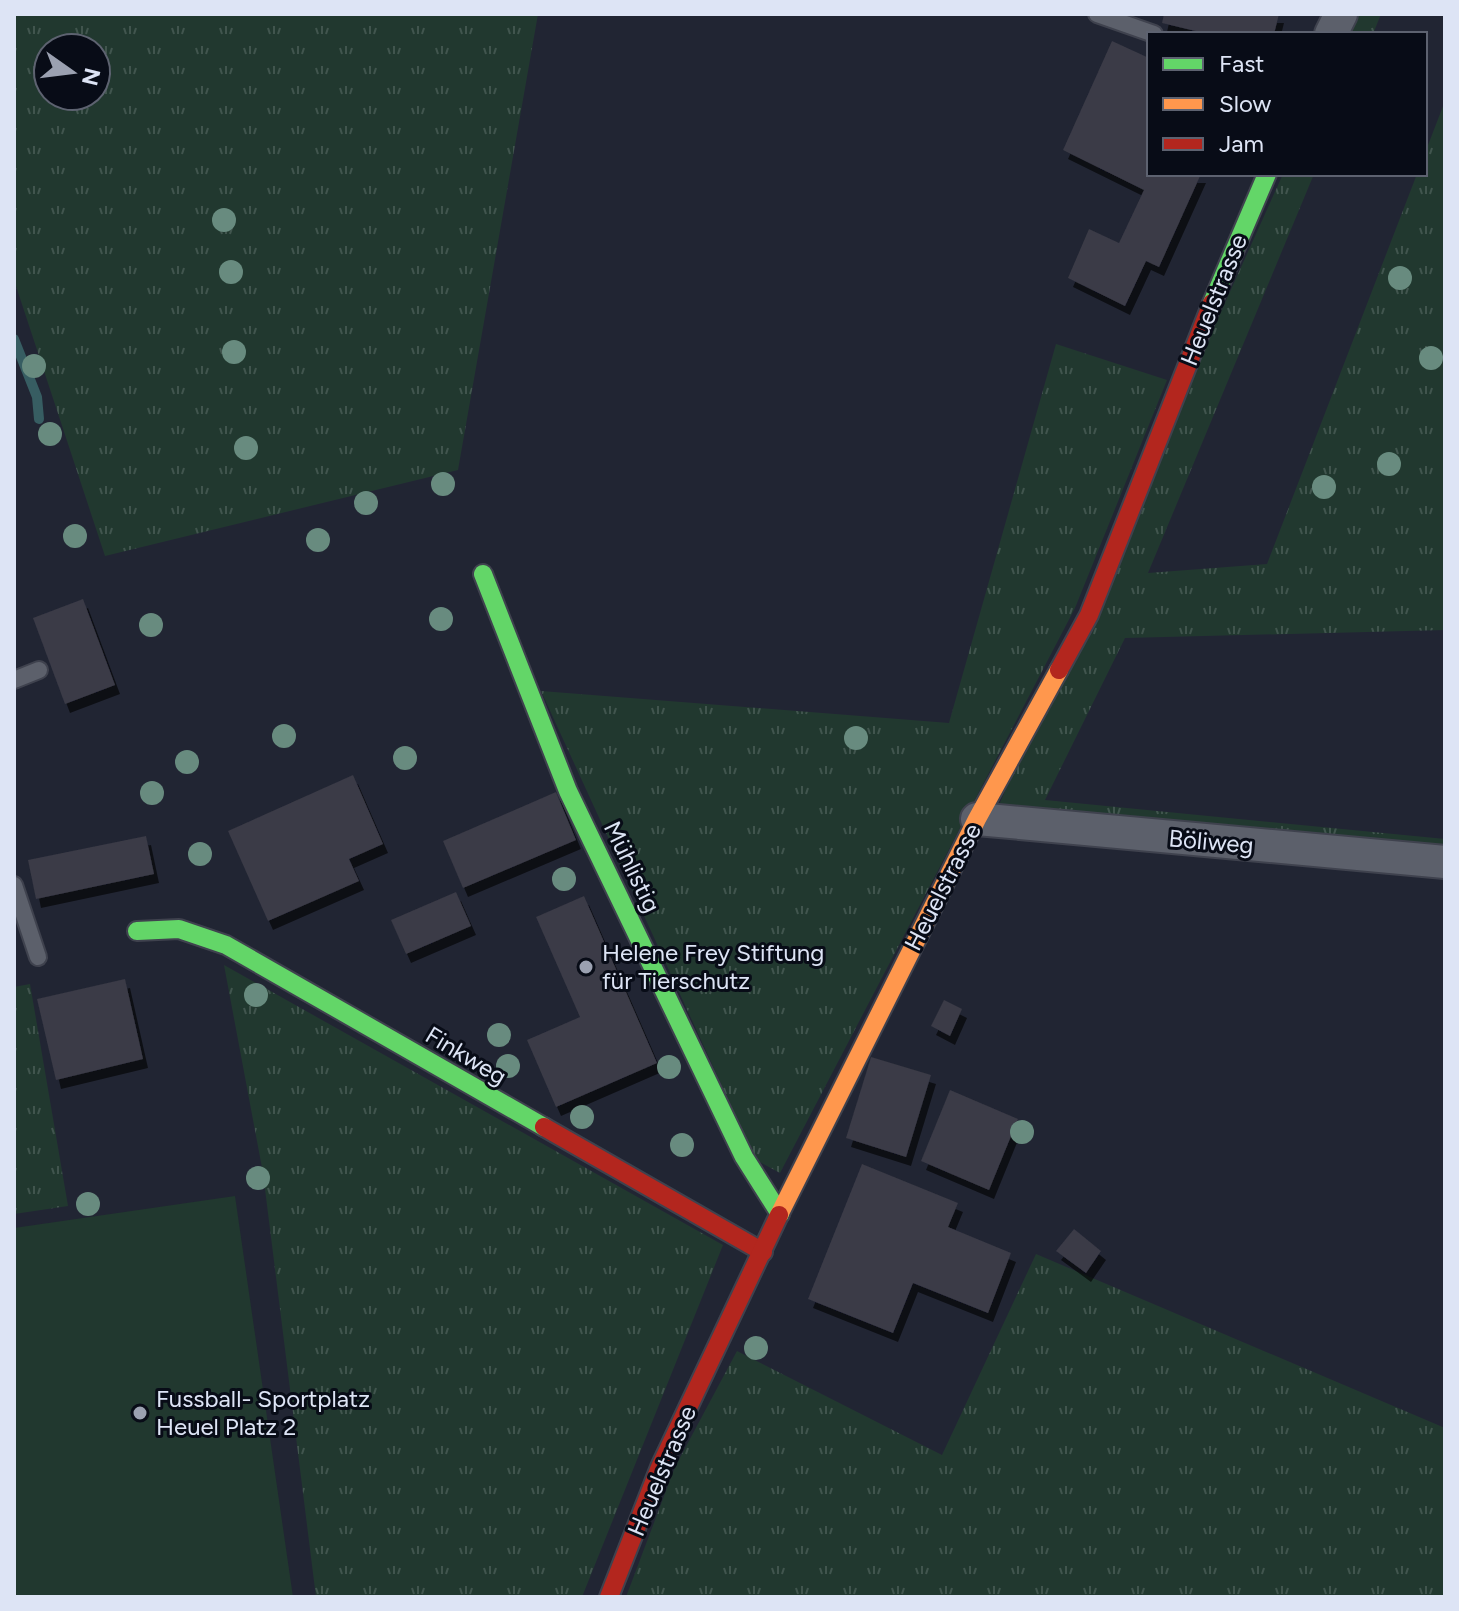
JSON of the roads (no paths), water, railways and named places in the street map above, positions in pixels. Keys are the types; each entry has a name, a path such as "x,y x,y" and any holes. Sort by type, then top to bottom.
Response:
{"street":[{"path":"1332,32 1341,14"},
{"name":"Heuelstrasse","path":"609,1597 660,1467 780,1214 977,819 1089,615 1266,176"},
{"name":"Mühlistig","path":"483,574 568,791 744,1157 780,1214"},
{"name":"Böliweg","path":"977,819 1445,862"},
{"name":"Finkweg","path":"137,931 179,929 226,945 763,1252"}],"lane":[{"path":"1097,14 1148,32"},
{"path":"14,680 39,670"},
{"path":"14,885 38,957"}],"waterway":[{"path":"14,339 37,397 39,419"}],"place":[{"name":"Helene Frey Stiftung für Tierschutz","path":"586,967"},
{"name":"Fussball- Sportplatz Heuel Platz 2","path":"140,1413"}]}
